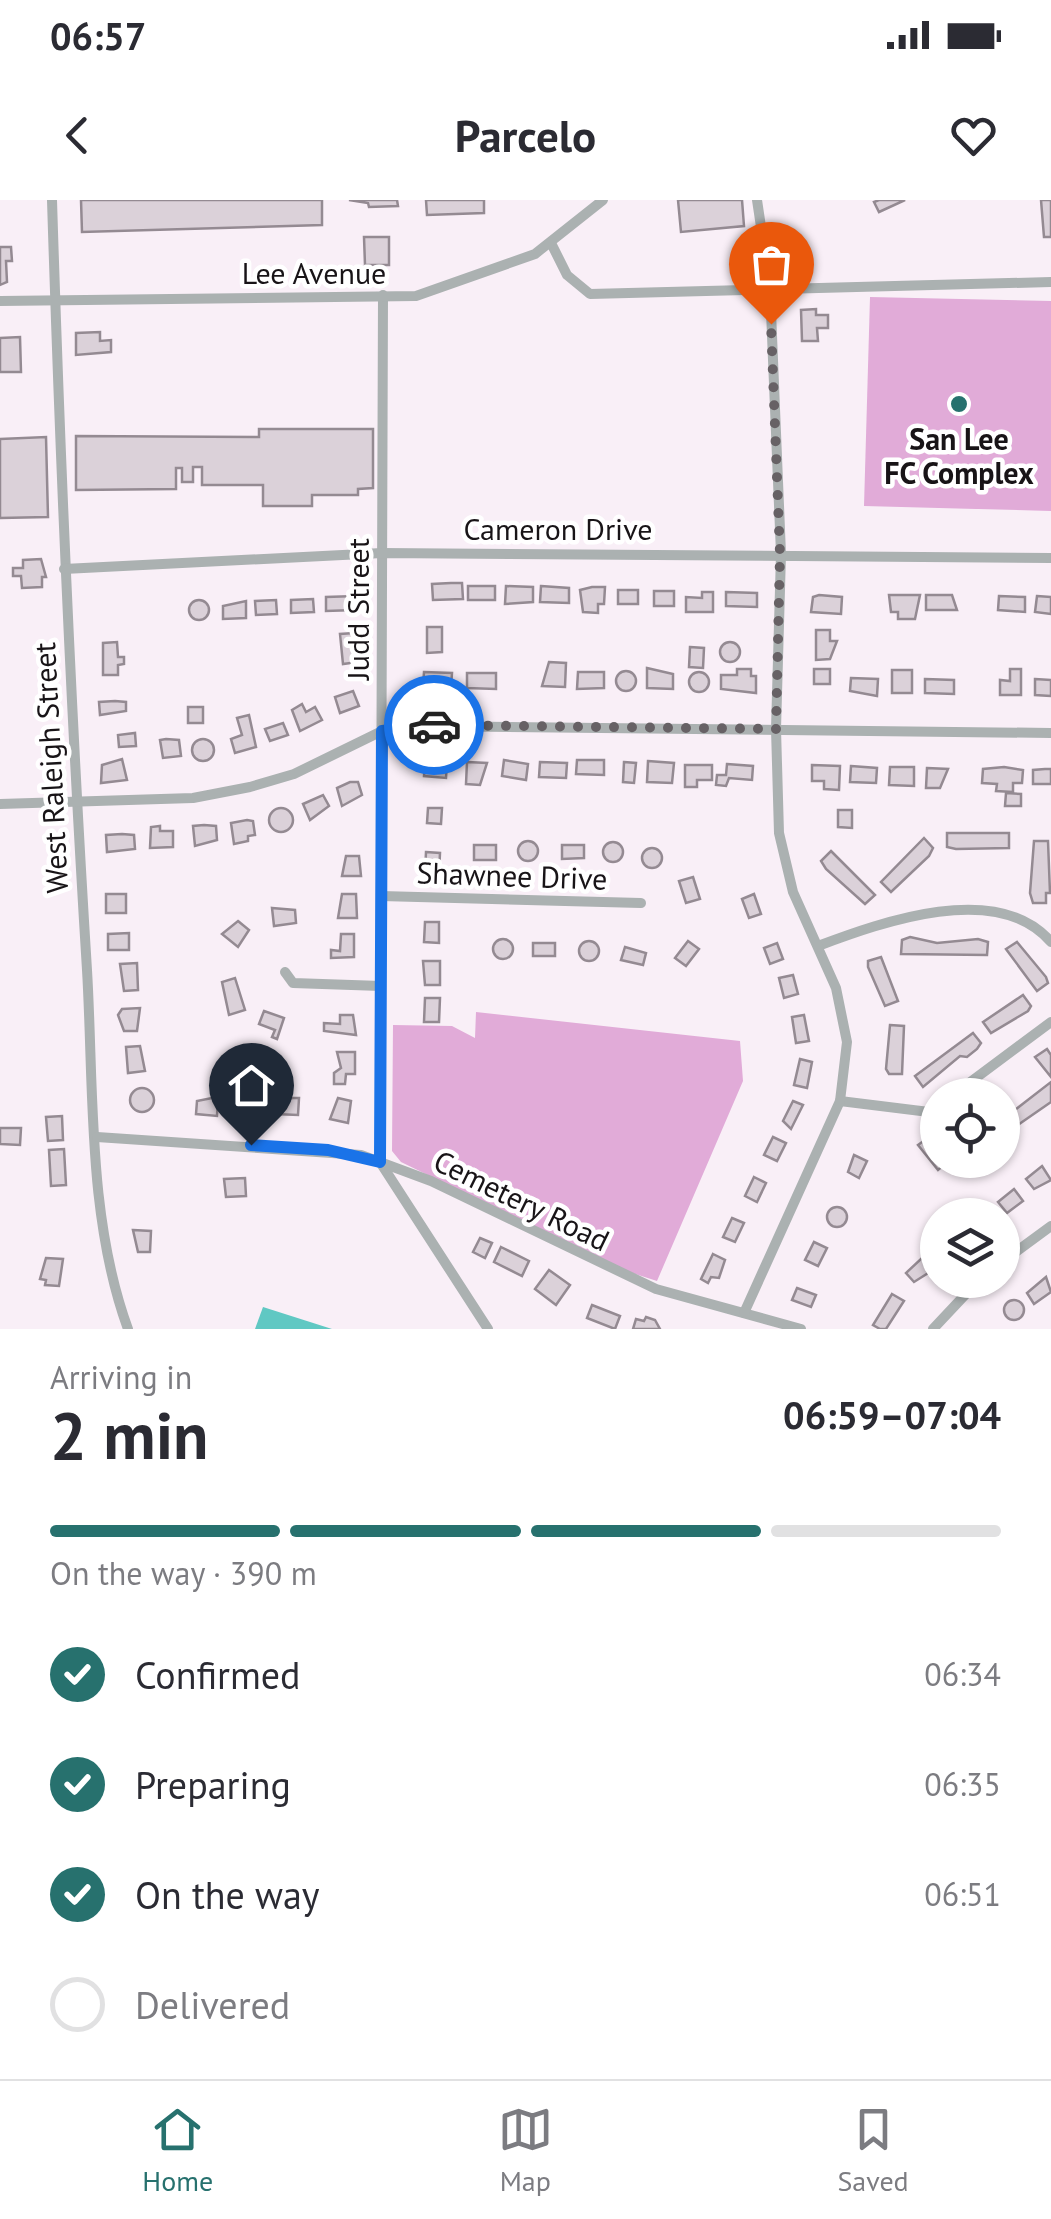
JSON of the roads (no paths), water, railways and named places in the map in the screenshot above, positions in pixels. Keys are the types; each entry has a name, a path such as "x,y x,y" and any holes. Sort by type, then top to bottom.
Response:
{"street":[{"name":"West Raleigh Street","path":"52,200 64,570 98,1136 109,1262 128,1329"},
{"name":"Lee Avenue","path":"0,301 416,296 503,268 551,243 602,200"},
{"path":"744,1314 840,1101 846,1062 843,1015 784,866 776,792 780,554 770,286 758,200"},
{"path":"551,243 568,275 590,294 770,286 1051,282"},
{"name":"Judd Street","path":"380,1162 383,295"},
{"name":"Cameron Drive","path":"64,570 382,553 1051,558"},
{"path":"0,804 193,798 250,788 294,774 382,731 468,724 1051,733"},
{"name":"Shawnee Drive","path":"381,896 641,903"},
{"path":"818,946 919,913 1007,913 1025,918 1051,942"},
{"path":"285,972 293,983 381,986"},
{"path":"976,1078 1051,1022"},
{"path":"840,1101 920,1111"},
{"name":"Cemetery Road","path":"98,1136 328,1150 380,1162 431,1181 610,1270 656,1288 800,1329"},
{"path":"380,1162 488,1329"},
{"path":"1020,1249 1051,1226"},
{"path":"933,1329 962,1298"}],"water":[{"path":"263,1307 332,1329 255,1329"}],"place":[{"name":"San Lee FC Complex","path":"959,404"}]}
